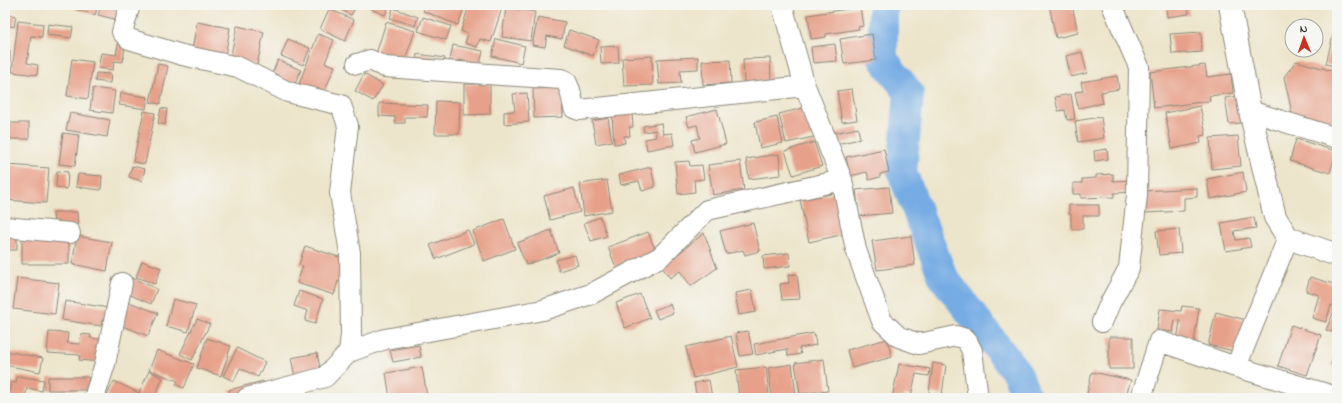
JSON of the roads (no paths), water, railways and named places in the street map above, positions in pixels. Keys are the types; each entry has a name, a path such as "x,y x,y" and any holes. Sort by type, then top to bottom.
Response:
{"main road":[{"path":"1230,5 1250,111 1275,217 1288,238 1337,255"}],"street":[{"path":"130,5 122,32 129,39 182,55 238,67 288,92 341,105 348,126 340,194 350,254 351,335 349,352"},
{"path":"782,5 805,86 842,180 856,250 882,321 899,337 919,344 956,336 966,339 972,351 978,398"},
{"path":"1102,322 1110,303 1129,268 1137,195 1139,67 1112,5"},
{"path":"357,64 370,60 385,67 561,79 566,81 570,90 574,108 578,110 805,86"},
{"path":"1250,111 1337,138"},
{"path":"247,398 325,377 349,352 386,339 543,310 591,294 660,257 707,210 842,180"},
{"path":"5,227 70,233"},
{"path":"1236,367 1288,238"},
{"path":"94,398 105,364 122,283"},
{"path":"1141,398 1159,341 1236,367 1337,397"}],"waterway":[{"path":"883,5 883,59 909,93 902,172 943,277 1017,373 1027,398"}]}
